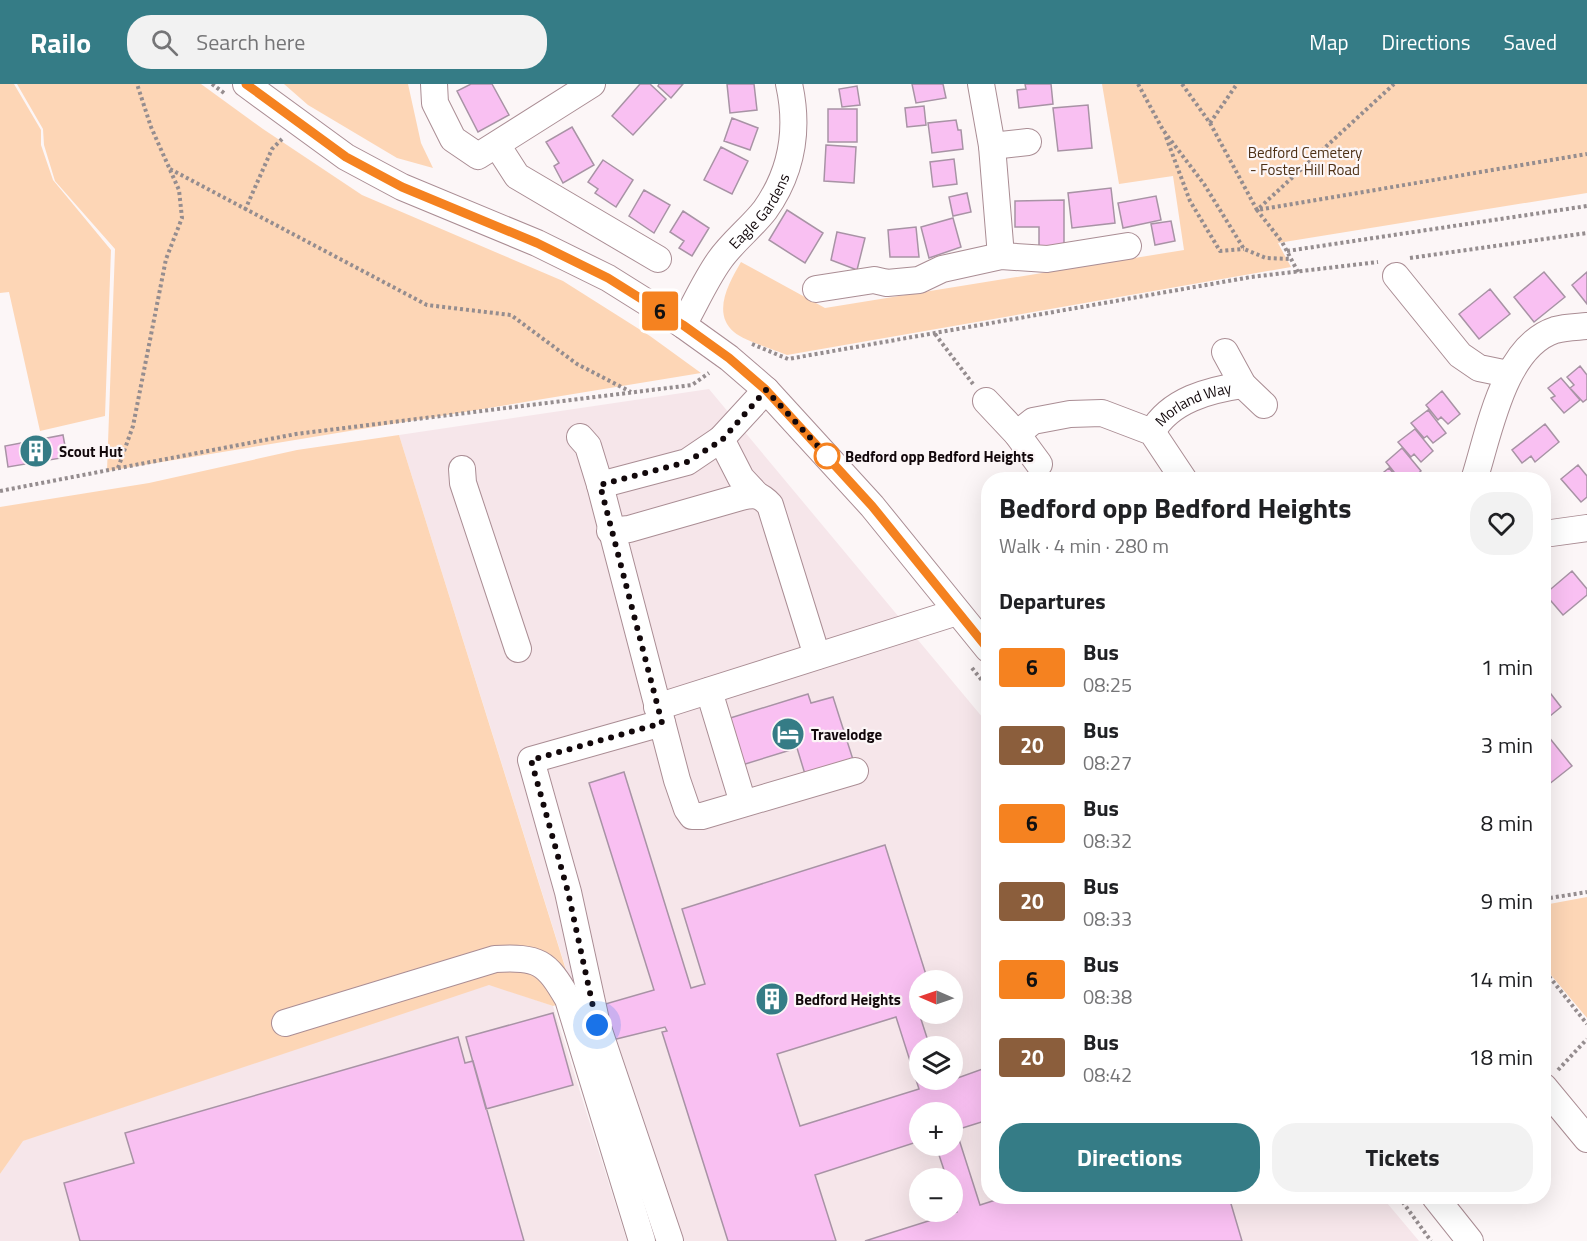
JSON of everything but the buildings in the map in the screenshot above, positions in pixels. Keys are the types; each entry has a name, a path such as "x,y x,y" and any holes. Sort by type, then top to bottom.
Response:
{"street":[{"path":"434,84 435,103 453,139 487,151 517,176 658,259"},
{"path":"487,151 592,84"},
{"name":"Eagle Gardens","path":"683,325 720,260 764,210 783,180 792,149 795,112 789,84"},
{"path":"981,84 992,146 1001,256"},
{"path":"238,91 346,157 402,187 537,243 598,273 683,325 729,358 766,390 872,506 957,612 978,656"},
{"path":"992,146 1028,142"},
{"path":"816,290 874,280 887,284 919,280 942,268 1001,256 1047,259 1128,246"},
{"path":"1403,275 1460,355 1479,368 1508,374"},
{"path":"1477,472 1508,374 1532,344 1554,331 1587,326"},
{"name":"Morland Way","path":"1225,352 1243,385 1264,405"},
{"name":"Morland Way","path":"1152,432 1159,420 1179,404 1203,394 1243,385"},
{"path":"600,485 687,462 722,440 766,390"},
{"path":"986,401 1017,434 1039,464"},
{"name":"Morland Way","path":"1017,434 1033,421 1070,414 1102,413 1152,432 1179,472"},
{"path":"580,438 588,446 600,485 610,531 680,790 692,816 702,816 855,771"},
{"path":"722,440 741,478 770,505 816,656"},
{"path":"462,469 463,483 518,649"},
{"path":"610,531 629,529 756,494"},
{"path":"1551,533 1587,528"},
{"path":"670,1241 597,1025 568,892 531,760 660,715 709,691 957,612"},
{"path":"709,691 743,804"},
{"path":"285,1023 495,959 527,958 552,971 568,999 642,1241"},
{"path":"1551,1088 1587,1139"},
{"path":"1441,1204 1470,1241"}],"path":[{"path":"117,469 133,426 166,259 182,218 179,190 137,84"},
{"path":"212,84 238,91"},
{"path":"1138,84 1163,130 1190,201 1220,251 1244,249 1266,258 1291,259"},
{"path":"1182,84 1210,123 1257,210 1287,251 1298,272"},
{"path":"1210,123 1237,84"},
{"path":"1257,210 1394,84"},
{"path":"1163,130 1204,184 1244,249"},
{"path":"275,131 291,143"},
{"path":"244,210 272,149 284,138"},
{"path":"1257,210 1587,154"},
{"path":"170,169 427,305 511,315 577,364 630,392"},
{"path":"1287,251 1587,206"},
{"path":"0,491 296,434 692,385 729,358 745,341 788,359 1251,278 1298,272 1403,275 1587,233"},
{"path":"935,334 986,401"},
{"path":"700,367 716,381"},
{"path":"1551,898 1587,892"},
{"path":"1551,983 1587,1024"},
{"path":"1551,1078 1587,1039"},
{"path":"1404,1204 1431,1241"}],"shaded area":[{"path":"709,389 981,716 981,1204 1388,1204 1419,1241 651,1241 399,435"},
{"path":"489,984 553,1006 627,1241 0,1241 0,1174 22,1141"}],"green space":[{"path":"0,84 14,84 41,130 41,145 53,180 111,250 105,416 40,431 9,292 0,293"},
{"path":"17,84 201,84 263,129 362,195 563,281 650,336 701,373 107,471 115,249 55,181 44,145 43,129"},
{"path":"284,84 408,84 421,143 433,168 397,158 308,105"},
{"name":"Bedford Cemetery - Foster Hill Road","path":"1102,84 1587,84 1587,193 1278,243 1291,267 787,355 745,339 727,324 723,307 725,297 741,262 825,308 1184,250 1173,176 1119,184"},
{"path":"399,435 575,999 553,1006 489,985 23,1141 0,1174 0,507 149,483 297,450"},
{"path":"1587,897 1587,1018 1551,975 1551,904"}],"bus line":[{"name":"6","path":"246,84 346,157 402,187 537,243 608,278 683,325 729,358 766,390 872,506 981,641"}],"place":[{"name":"Scout Hut","path":"36,451"},
{"name":"Bedford opp Bedford Heights","path":"827,456"},
{"name":"Travelodge","path":"788,734"},
{"name":"Bedford Heights","path":"772,999"}],"route":[{"path":"597,1025 568,892 531,760 662,723 610,531 600,485 687,462 722,440 766,390 827,456"}]}
